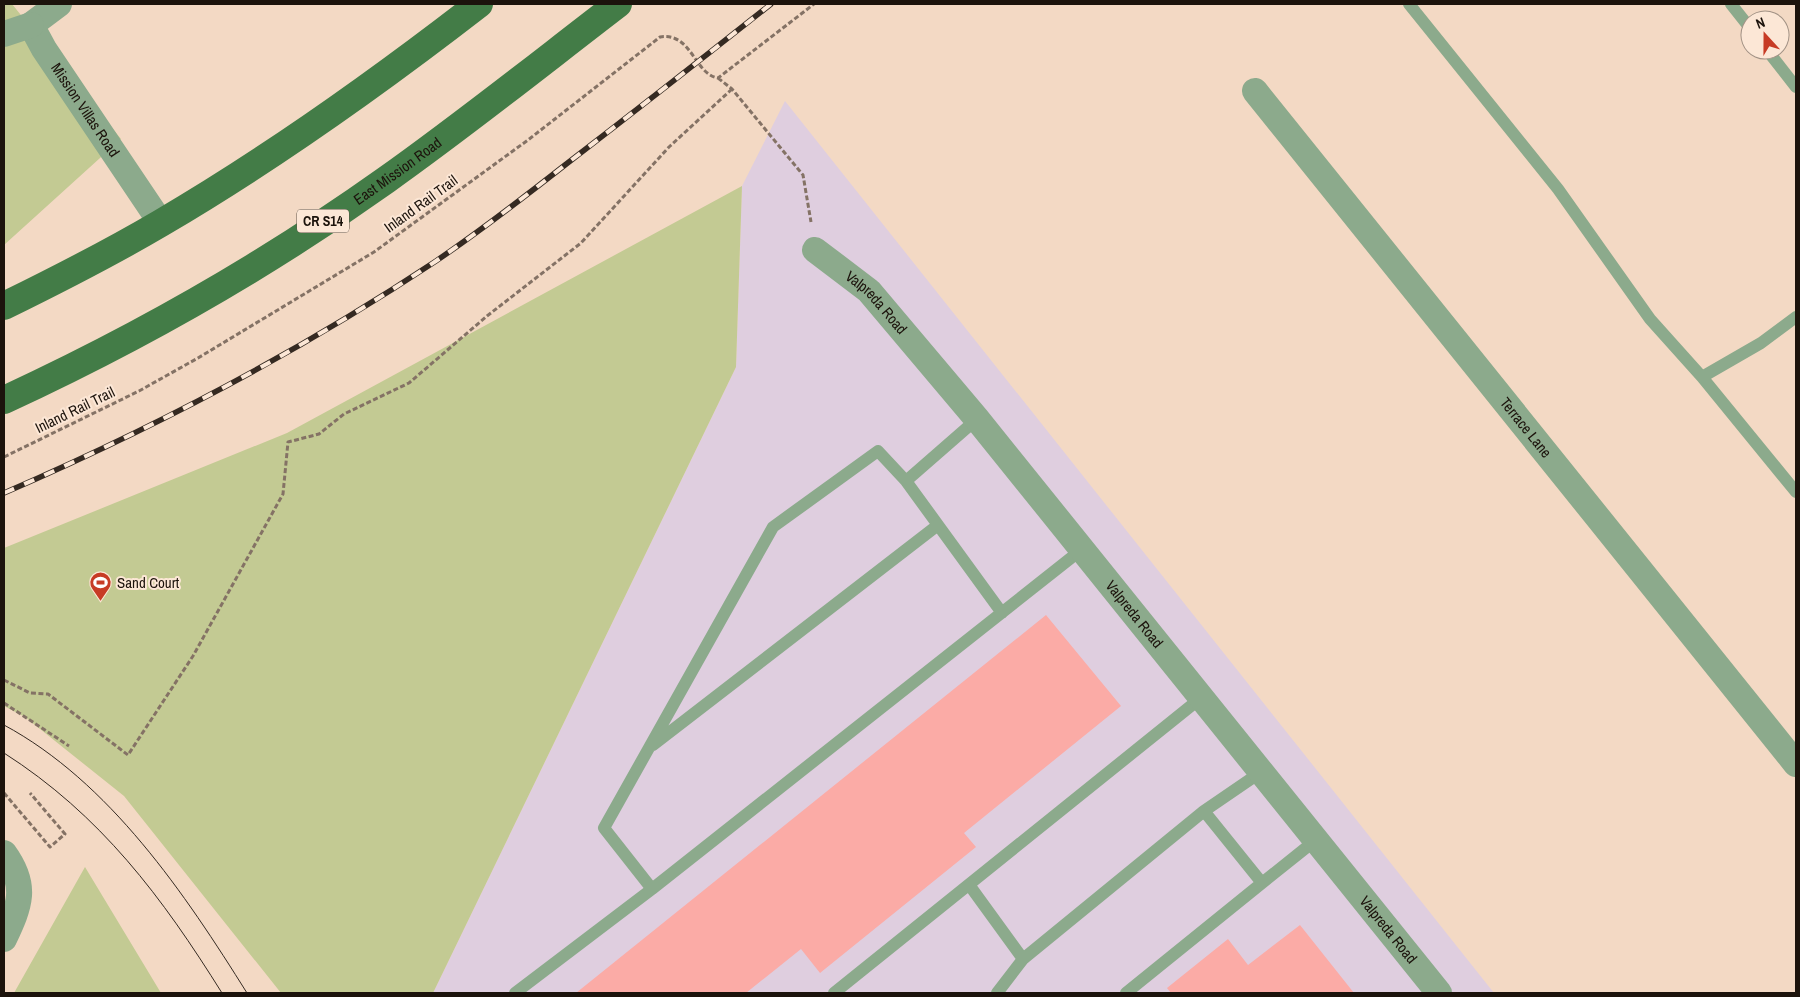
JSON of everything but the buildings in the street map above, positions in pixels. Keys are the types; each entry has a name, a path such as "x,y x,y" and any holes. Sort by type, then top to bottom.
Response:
{"main road":[{"path":"4,306 161,223 328,117 478,4"},
{"name":"East Mission Road","path":"4,400 79,365 216,289 386,180 618,4"}],"street":[{"path":"4,34 31,25 59,4"},
{"name":"Mission Villas Road","path":"31,25 44,49 161,223"},
{"name":"Terrace Lane","path":"1255,91 1796,764"},
{"name":"Valpreda Road","path":"815,250 869,291 977,419 1081,550 1318,840 1439,993"},
{"path":"4,853 19,883 18,909 4,939"}],"lane":[{"path":"1409,4 1558,189 1650,319 1702,377 1796,492"},
{"path":"1731,4 1740,15"},
{"path":"1775,60 1796,87"},
{"path":"1702,377 1761,343 1796,317"},
{"path":"906,481 977,419"},
{"path":"652,889 604,828 773,527 878,451 906,481 1002,613"},
{"path":"648,748 938,525"},
{"path":"515,993 652,889 1081,550"},
{"path":"834,993 970,886 1202,697"},
{"path":"997,993 1023,958 1204,811 1261,772"},
{"path":"1204,811 1262,884"},
{"path":"1126,993 1318,840"},
{"path":"970,886 1023,958"}],"path":[{"path":"718,78 814,4"},
{"name":"Inland Rail Trail","path":"4,457 131,395 198,358 374,252 528,140 660,37 669,35 676,38 708,74 718,78 732,89 803,174 815,250"},
{"path":"4,680 30,694 48,694 128,755 193,656 283,494 288,442 319,434 344,414 409,383 487,316 581,243 669,148 732,89"},
{"path":"4,704 68,746"},
{"path":"4,793 50,846 65,834 30,793"}],"shaded area":[{"path":"785,101 1494,993 433,993 736,367 742,186"}],"green space":[{"path":"4,4 12,4 121,139 4,245"},
{"path":"742,186 736,367 433,993 281,993 124,796 25,717 4,706 4,548 287,433"},
{"path":"85,867 161,993 14,993"}],"tram line":[{"path":"4,725 42,749 78,777 142,843 198,917 247,993"},
{"path":"4,753 39,777 71,803 127,860 176,924 222,993"}],"railway":[{"path":"4,493 116,442 225,387 332,327 436,261 501,214 771,4"}],"place":[{"name":"Sand Court","path":"101,602"}]}
